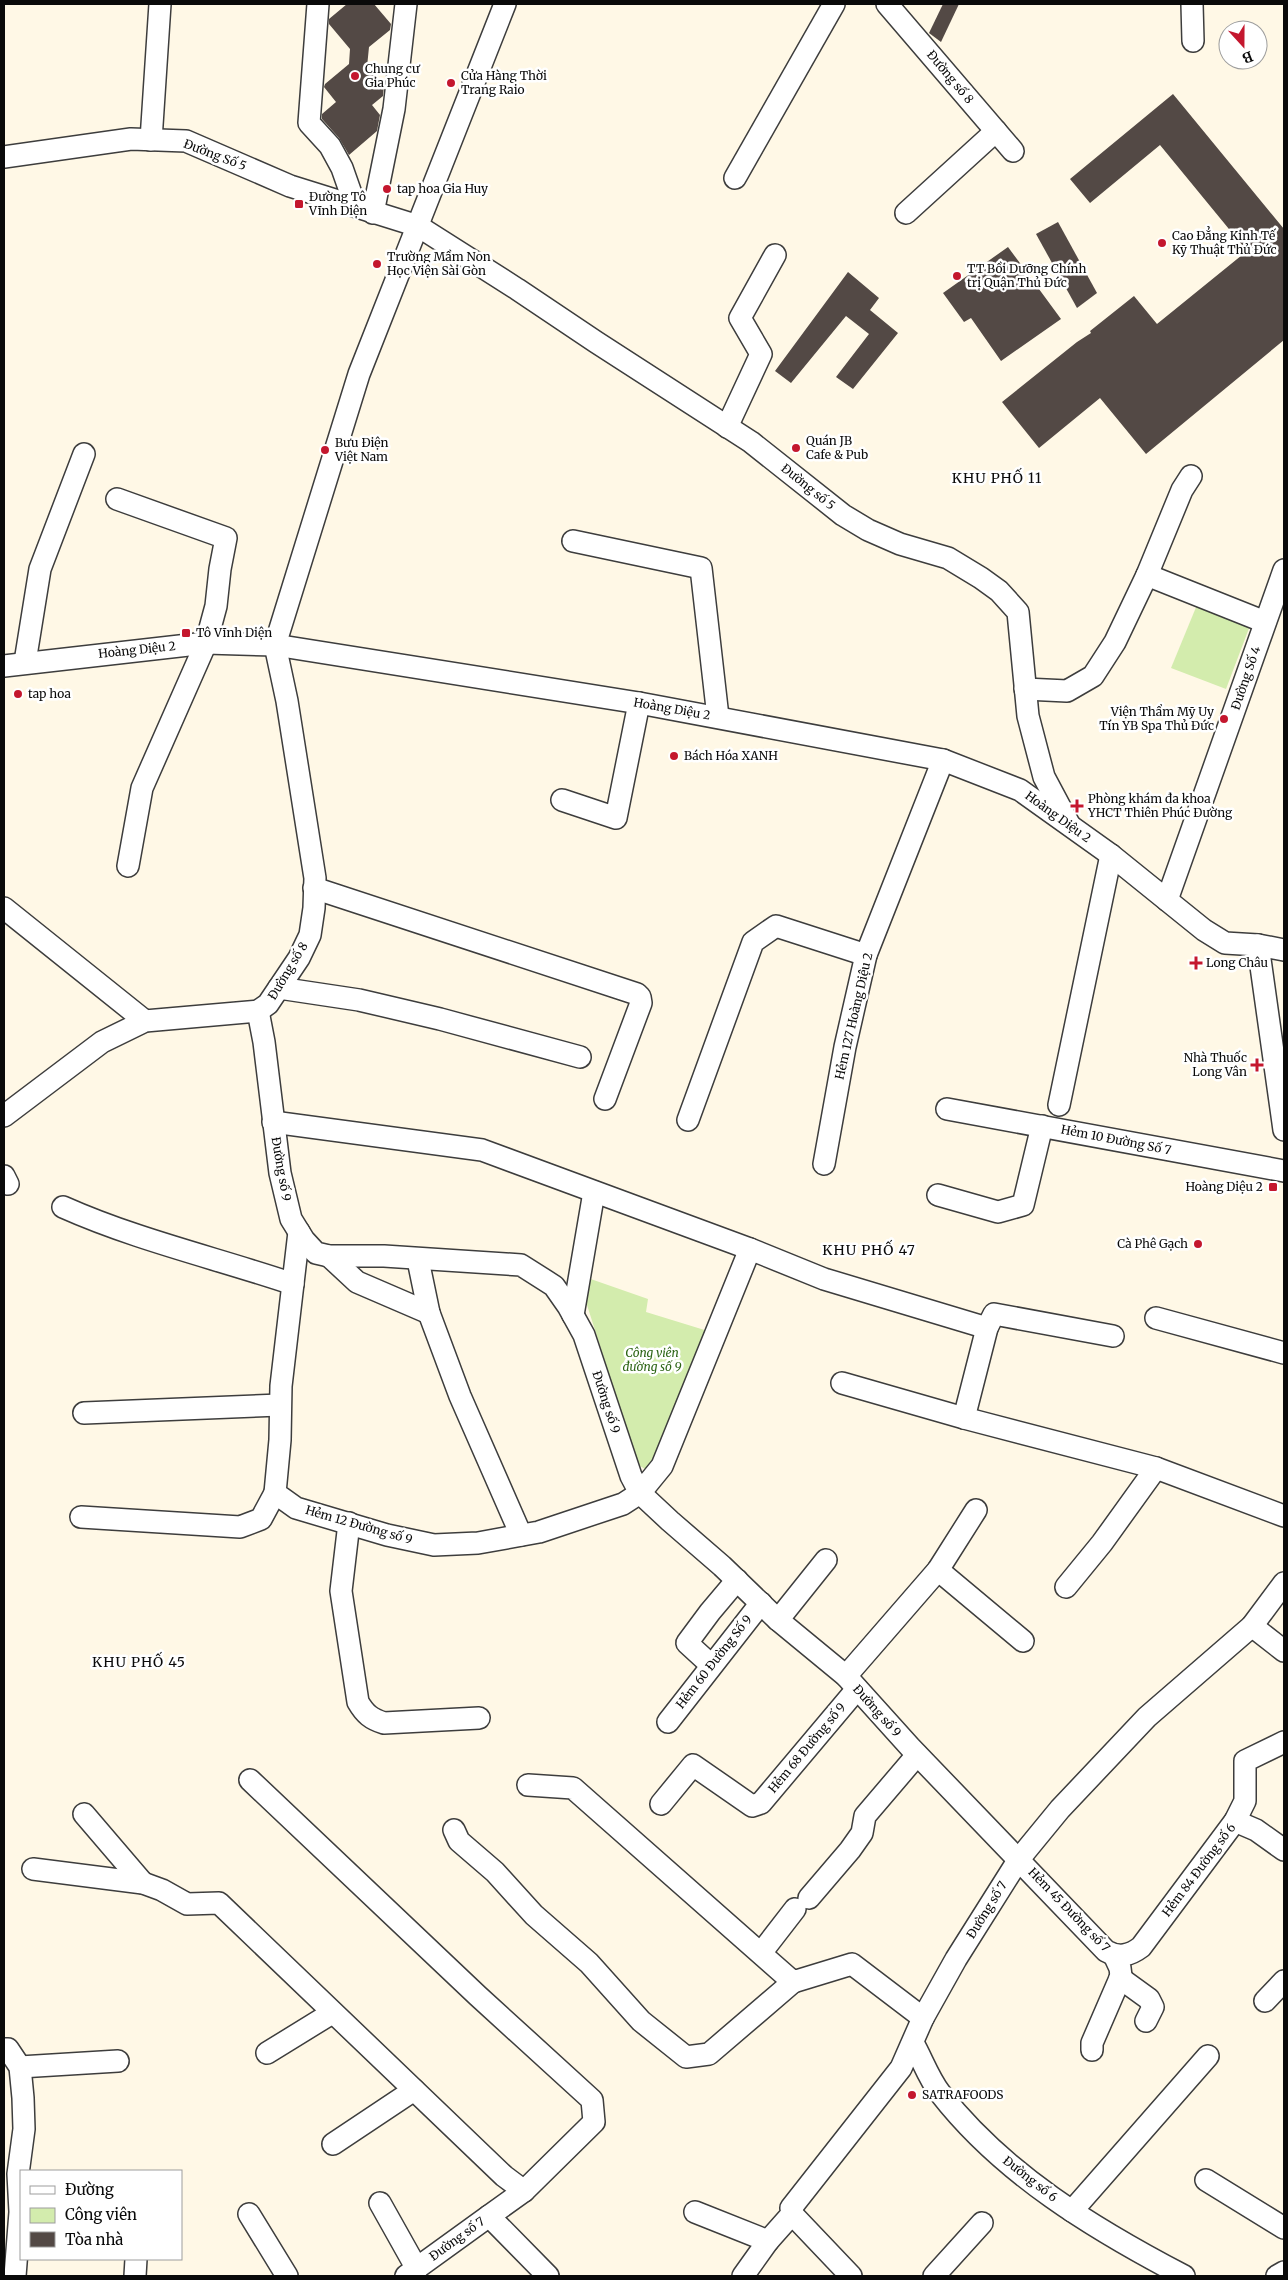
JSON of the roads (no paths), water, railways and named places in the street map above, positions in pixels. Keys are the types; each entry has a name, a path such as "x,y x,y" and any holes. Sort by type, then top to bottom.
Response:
{"street":[{"path":"151,140 160,4"},
{"path":"318,4 310,123 330,146 364,209"},
{"path":"364,209 394,109 406,4"},
{"path":"275,645 359,374 505,4"},
{"path":"735,178 834,4"},
{"name":"Đường số 8","path":"887,4 1013,151"},
{"path":"1192,4 1193,41"},
{"path":"906,213 996,132"},
{"name":"Đường Số 5","path":"4,157 131,139 186,141 290,186 418,226"},
{"name":"Đường số 5","path":"418,226 751,442 843,515 868,530 900,544 948,558 981,578 999,592 1018,612 1028,716 1044,777 1070,824"},
{"path":"728,427 761,354 740,318 775,256"},
{"path":"14,664 40,569 84,454"},
{"path":"1025,689 1067,691 1093,676 1115,642 1147,575 1182,490 1191,476"},
{"path":"117,499 226,538 216,606 206,643 142,788 128,866"},
{"path":"573,541 701,568 718,718"},
{"name":"Đường Số 4","path":"1167,900 1284,570"},
{"path":"1147,575 1266,622"},
{"name":"Hoàng Diệu 2","path":"14,664 206,643 275,645 639,703 943,760 1020,790 1070,824 1204,930 1225,943 1258,945 1284,950"},
{"name":"Đường số 8","path":"6,1111 102,1042 145,1021 258,1011 268,1004 299,958 310,935 315,878 287,701 275,645"},
{"path":"562,800 616,818 639,703"},
{"name":"Hẻm 127 Hoàng Diệu 2","path":"824,1164 845,1047 866,955 943,760"},
{"path":"1059,1105 1111,855"},
{"path":"314,888 637,994 640,997 641,1003 604,1099"},
{"path":"4,908 145,1021"},
{"path":"688,1120 753,942 776,926 866,955"},
{"path":"1258,945 1281,1087 1284,1130"},
{"path":"279,988 368,1002 440,1019 580,1057"},
{"name":"Đường số 9","path":"258,1011 280,1173 291,1219 316,1253 329,1256 353,1255 521,1265 554,1286 584,1335 631,1476 640,1493 737,1580 778,1620 852,1683 918,1755 1019,1859"},
{"name":"Hẻm 10 Đường Số 7","path":"947,1109 1284,1171"},
{"path":"274,1122 482,1150 750,1249 824,1279 987,1328"},
{"path":"938,1195 998,1212 1023,1205 1042,1126"},
{"path":"573,1315 594,1192"},
{"path":"62,1207 107,1226 150,1241 293,1284"},
{"path":"81,1517 240,1527 261,1519 275,1493 280,1440 280,1405 300,1232"},
{"path":"640,1493 662,1466 750,1249"},
{"path":"329,1256 357,1282 430,1313"},
{"path":"418,1260 430,1313 460,1396 521,1535"},
{"path":"964,1418 987,1328 994,1314 1113,1336"},
{"path":"1156,1318 1284,1353"},
{"path":"842,1383 964,1418 1156,1468 1284,1516"},
{"path":"84,1413 280,1405"},
{"path":"1066,1587 1102,1543 1156,1468"},
{"name":"Hẻm 12 Đường số 9","path":"275,1493 296,1508 349,1524 434,1545 478,1543 539,1532 623,1504 640,1493"},
{"name":"Hẻm 68 Đường số 9","path":"661,1804 693,1764 752,1806 761,1803 938,1570 976,1510"},
{"path":"349,1524 341,1591 358,1702 364,1713 384,1724 479,1718"},
{"path":"778,1620 826,1560"},
{"path":"938,1570 1023,1641"},
{"path":"711,1665 688,1643 710,1612 737,1580"},
{"name":"Đường số 7","path":"744,2276 768,2241 792,2214 791,2208 901,2068 923,2018 956,1959 1019,1859 1060,1809 1147,1717 1252,1626 1284,1583"},
{"name":"Hẻm 60 Đường Số 9","path":"668,1722 761,1603"},
{"path":"1252,1626 1284,1651"},
{"path":"1235,1821 1245,1801 1246,1761 1284,1742"},
{"path":"761,1953 850,1850 862,1833 865,1816 918,1755"},
{"path":"250,1780 478,1996 592,2100 594,2122 524,2191 489,2216"},
{"path":"528,1785 572,1788 793,1982"},
{"path":"84,1814 143,1884"},
{"name":"Hẻm 84 Đường số 6","path":"1118,1955 1133,1953 1140,1947 1235,1821 1256,1830 1284,1850"},
{"path":"454,1830 459,1841 495,1872 534,1915 589,1963 641,2021 686,2057 709,2054 793,1982 852,1964 923,2018"},
{"name":"Hẻm 45 Đường số 7","path":"1019,1859 1106,1951 1118,1955"},
{"path":"33,1869 143,1884 162,1890 187,1904 219,1903 504,2176 524,2191"},
{"path":"1092,2050 1092,2043 1120,1978 1118,1955"},
{"path":"1120,1978 1149,1999 1153,2007 1146,2021"},
{"path":"1265,2002 1284,1981"},
{"path":"267,2053 332,2013"},
{"name":"Đường số 6","path":"913,2043 938,2091 970,2128 1010,2166 1072,2211 1184,2276"},
{"path":"4,2049 8,2049 20,2067 24,2128 11,2180 20,2212 15,2276"},
{"path":"1072,2211 1208,2056"},
{"path":"20,2067 118,2061"},
{"path":"333,2144 414,2090"},
{"path":"1206,2180 1284,2228"},
{"path":"380,2203 411,2272"},
{"path":"696,2212 768,2241"},
{"path":"249,2214 287,2276"},
{"path":"792,2214 850,2276"},
{"name":"Đường số 7","path":"411,2272 489,2216 548,2276"},
{"path":"934,2276 982,2223"},
{"path":"135,2276 136,2260"},
{"path":"1277,2276 1284,2272"}],"place":[{"name":"Chung cư Gia Phúc","path":"355,76"},
{"name":"Cửa Hàng Thời Trang Raio","path":"451,83"},
{"name":"tap hoa Gia Huy","path":"387,189"},
{"name":"Đường Tô Vĩnh Diện","path":"299,204"},
{"name":"Cao Đẳng Kinh Tế Kỹ Thuật Thủ Đức","path":"1162,243"},
{"name":"Trường Mầm Non Học Viện Sài Gòn","path":"377,264"},
{"name":"TT Bồi Dưỡng Chính trị Quận Thủ Đức","path":"957,276"},
{"name":"Quán JB Cafe & Pub","path":"796,448"},
{"name":"Bưu Điện Việt Nam","path":"325,450"},
{"name":"Tô Vĩnh Diện","path":"186,633"},
{"name":"tap hoa","path":"18,694"},
{"name":"Viện Thẩm Mỹ Uy Tín YB Spa Thủ Đức","path":"1224,719"},
{"name":"Bách Hóa XANH","path":"674,756"},
{"name":"Phòng khám đa khoa YHCT Thiên Phúc Đường","path":"1077,806"},
{"name":"Long Châu","path":"1196,963"},
{"name":"Nhà Thuốc Long Vân","path":"1257,1065"},
{"name":"Hoàng Diệu 2","path":"1273,1187"},
{"name":"Cà Phê Gạch","path":"1198,1244"},
{"name":"SATRAFOODS","path":"912,2095"}],"district":[{"name":"KHU PHỐ 11","path":"997,478"},
{"name":"KHU PHỐ 47","path":"869,1250"},
{"name":"KHU PHỐ 45","path":"139,1662"}],"park label":[{"name":"Công viên đường số 9","path":"652,1360"}]}
